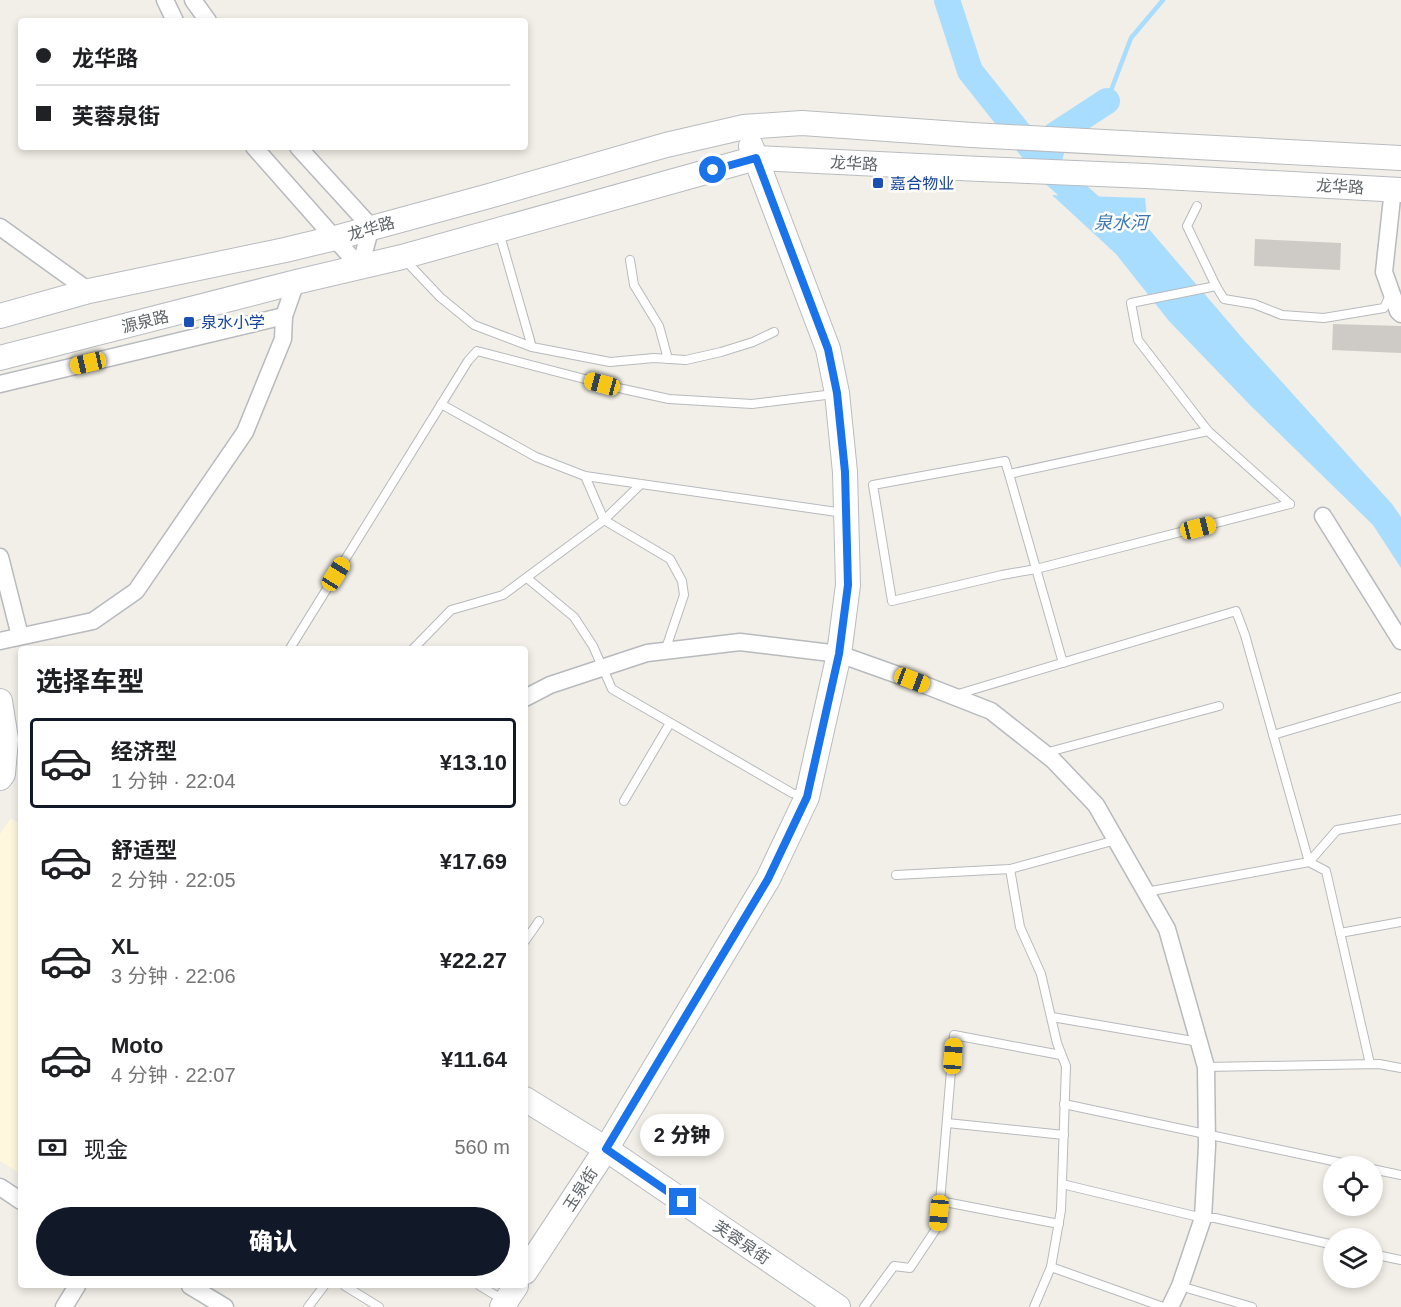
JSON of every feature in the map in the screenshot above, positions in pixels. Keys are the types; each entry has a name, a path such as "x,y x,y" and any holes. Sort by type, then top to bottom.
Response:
{"street":[{"path":"165,0 174,18"},
{"path":"193,0 206,18"},
{"name":"龙华路","path":"335,238 666,145 744,127 802,123 972,135 1401,158"},
{"name":"玉泉街","path":"528,1267 606,1149 768,879 807,797 839,654 848,585 845,472 837,393 828,349 744,127"},
{"name":"龙华路","path":"257,150 360,267 756,158 1397,190"},
{"path":"301,150 371,227 360,267"},
{"path":"1397,190 1384,272 1401,314"},
{"path":"0,226 89,291"},
{"path":"0,316 89,291 335,238"},
{"name":"源泉路","path":"0,358 360,267"},
{"path":"0,640 93,621 136,591 244,432 283,339 284,316 296,282"},
{"path":"0,384 284,316"},
{"path":"1323,516 1401,641"},
{"path":"0,557 20,636"},
{"path":"528,696 550,685 647,653 740,642 839,654 992,711 1053,760 1096,805 1167,929 1206,1067 1207,1134 1203,1218 1180,1286 1170,1307"},
{"path":"0,701 6,740 6,777"},
{"name":"芙蓉泉街","path":"528,1101 606,1149 838,1307"},
{"path":"0,1188 18,1199"},
{"path":"64,1307 76,1288"},
{"path":"193,1288 225,1307"}],"lane":[{"path":"1197,206 1188,226 1224,299 1254,304 1282,315 1324,318 1384,308 1392,293"},
{"path":"498,230 532,347"},
{"path":"402,257 440,297 474,325 532,347 610,362 654,358 686,360 753,342 774,332"},
{"path":"630,260 634,285 659,326 668,359"},
{"path":"1064,663 1036,569 1005,461 873,485 892,602 1036,569 1290,504 1208,431 1138,340 1131,303 1216,286"},
{"path":"292,646 468,360 477,351 669,399 752,404 837,393"},
{"path":"441,404 536,457 585,476 846,514"},
{"path":"1009,474 1208,431"},
{"path":"585,476 604,520 670,559 682,580 684,595 664,651"},
{"path":"416,646 451,610 503,595 527,578 604,520 641,484"},
{"path":"527,578 574,617 593,646 612,689 792,793 807,797"},
{"path":"952,696 1236,611 1245,635 1310,862 1326,871 1370,1064"},
{"path":"1273,735 1401,697"},
{"path":"1045,753 1219,706"},
{"path":"624,801 670,723"},
{"path":"1146,892 1310,862 1337,830 1401,819"},
{"path":"896,875 1010,868 1116,840"},
{"path":"1010,868 1020,927 1041,974 1061,1055 1066,1066 1062,1210 1051,1267 1034,1307"},
{"path":"528,937 539,921"},
{"path":"1340,933 1401,922"},
{"path":"1052,1017 1199,1042"},
{"path":"864,1307 894,1266 910,1268 938,1226 954,1035 1061,1055"},
{"path":"1206,1067 1370,1064 1401,1068"},
{"path":"1064,1104 1323,1159"},
{"path":"947,1123 1064,1135"},
{"path":"1383,1171 1401,1175"},
{"path":"1062,1184 1203,1218 1215,1218 1323,1243"},
{"path":"940,1201 1059,1224"},
{"path":"1383,1256 1401,1260"},
{"path":"1051,1267 1163,1307"},
{"path":"1180,1286 1252,1307"},
{"path":"308,1307 322,1288"},
{"path":"348,1288 379,1307"},
{"path":"485,1288 508,1298"}],"shaded area":[{"path":"11,818 18,823 18,1172 0,1161 0,834"}],"water":[{"name":"泉水河","path":"1052,195 1145,198 1148,228 1401,517 1401,568 1373,525 1250,405 1169,321 1116,254"}],"building":[{"path":"1255,239 1341,243 1340,270 1254,266"},
{"path":"1333,324 1401,326 1401,353 1332,350"}],"waterway":[{"name":"泉水河","path":"947,0 970,71 1047,168 1105,219"},
{"path":"1107,101 1131,38 1163,0"},
{"path":"1050,156 1055,135 1107,101"}],"place":[{"name":"嘉合物业","path":"878,183"},
{"name":"泉水小学","path":"189,322"}],"route":[{"path":"683,1202 606,1149 768,879 807,797 839,654 848,585 845,472 837,393 828,349 756,158 713,170"}]}
